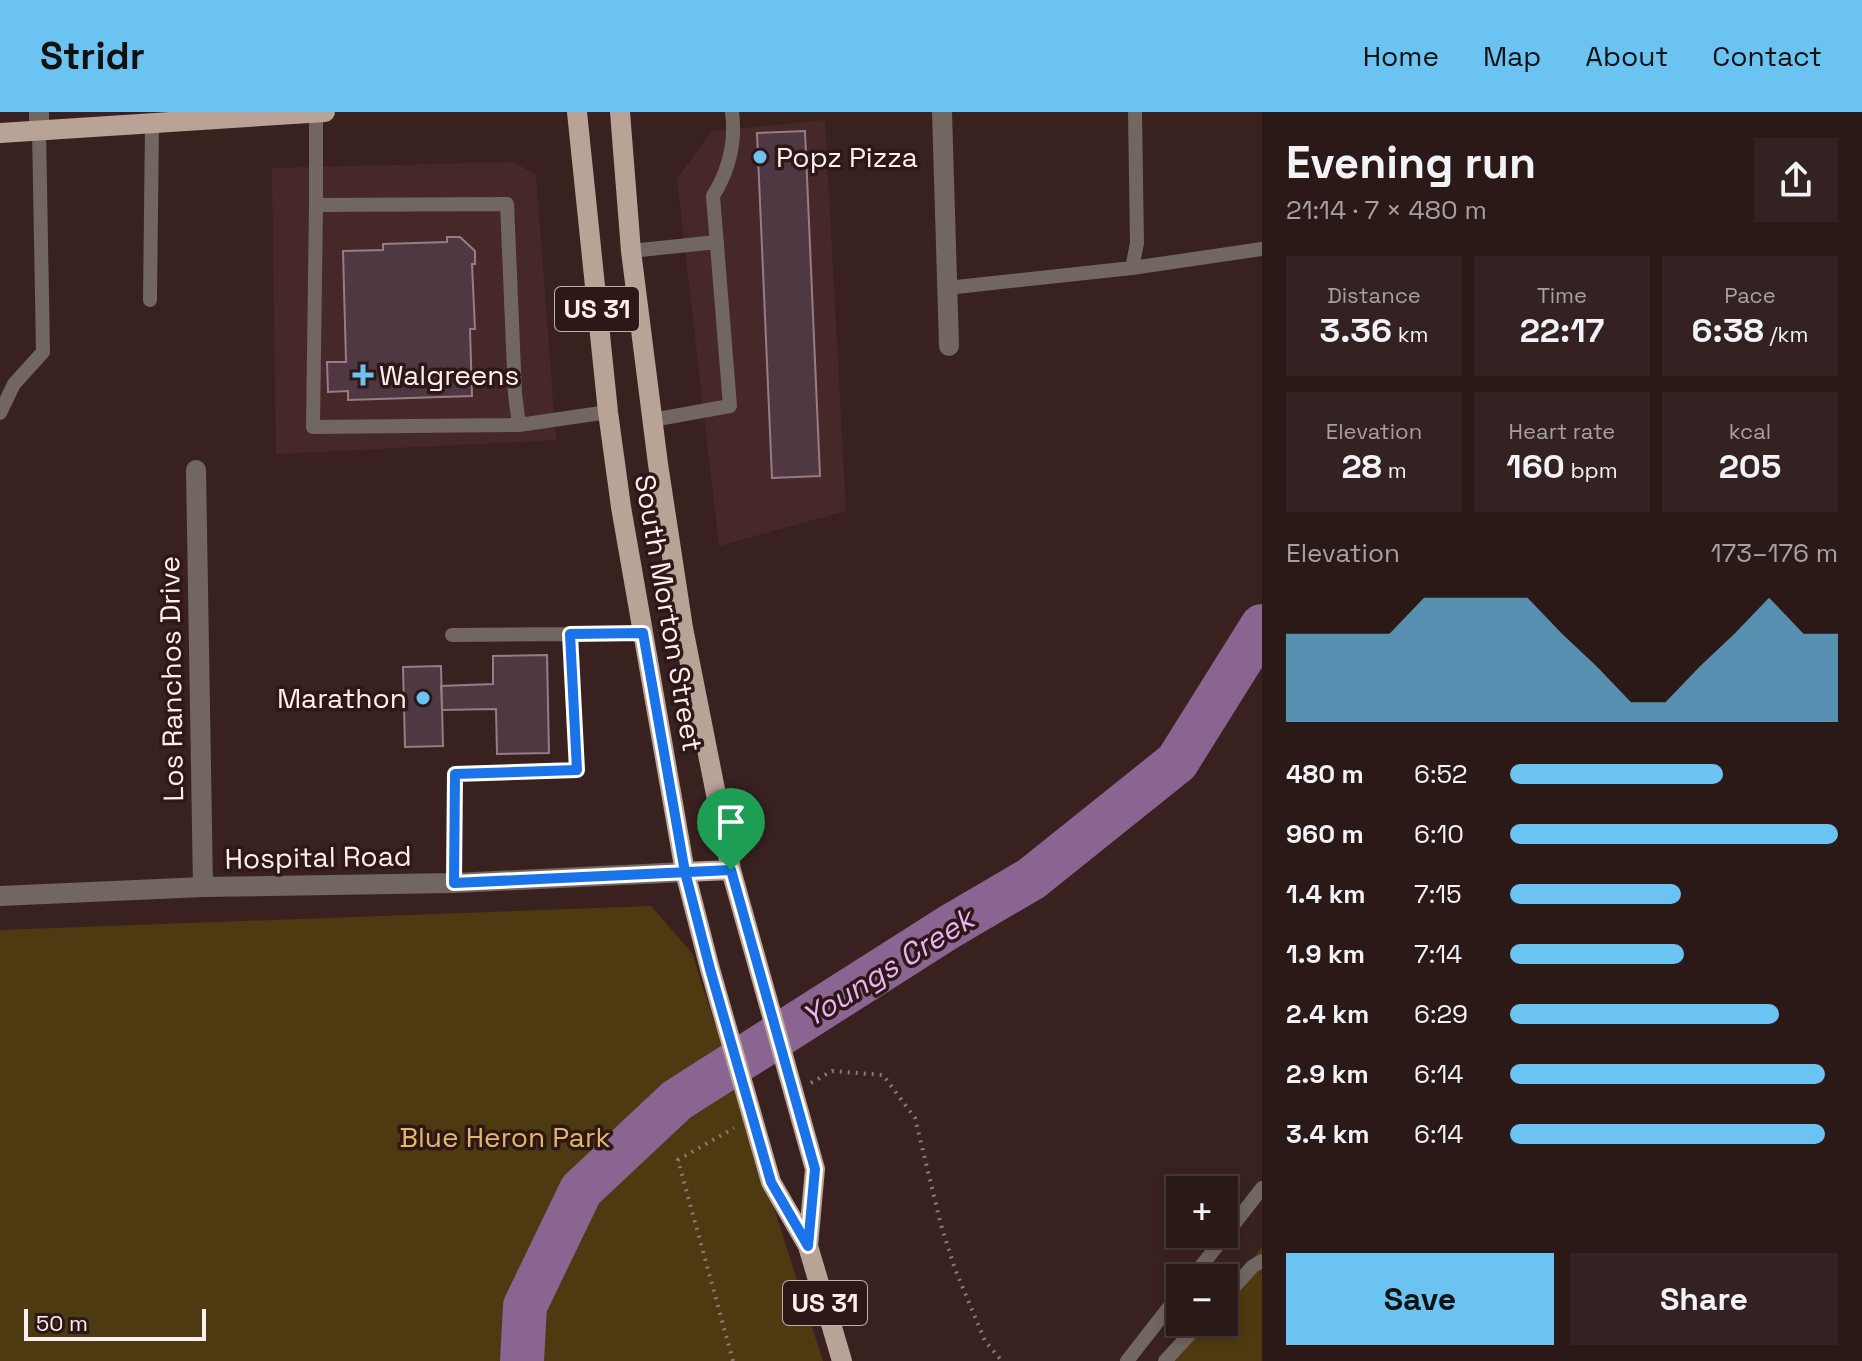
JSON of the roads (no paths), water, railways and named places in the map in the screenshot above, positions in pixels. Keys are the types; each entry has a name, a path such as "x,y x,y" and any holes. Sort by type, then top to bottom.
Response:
{"main road":[{"path":"0,133 39,121 152,124 325,112"},
{"name":"South Morton Street","path":"577,112 608,412 621,507 685,872 771,1182 808,1246 842,1361"},
{"name":"South Morton Street","path":"620,112 631,251 683,628 731,870 815,1169 808,1246"},
{"path":"685,872 731,870"}],"street":[{"path":"942,112 949,346"},
{"name":"Los Ranchos Drive","path":"196,470 203,887"},
{"name":"Hospital Road","path":"0,896 203,887 454,883 685,872"}],"lane":[{"path":"652,420 730,406 713,196 726,175 734,130 732,112"},
{"path":"1132,268 1137,243 1135,112"},
{"path":"303,113 316,205 313,427 519,425 608,412"},
{"path":"0,413 14,384 43,352 39,121"},
{"path":"150,300 152,124"},
{"path":"316,205 507,204 519,425"},
{"path":"631,251 717,242"},
{"path":"947,288 1132,268 1262,249"},
{"path":"452,635 643,633"},
{"path":"454,883 455,774 577,770 570,634"},
{"path":"1203,1264 1262,1188"},
{"path":"1238,1283 1262,1261"},
{"path":"1127,1361 1166,1311"},
{"path":"1165,1361 1188,1336"}],"waterway":[{"name":"Youngs Creek","path":"522,1361 525,1306 581,1190 677,1100 949,927 1031,879 1177,762 1262,626"}],"place":[{"name":"Popz Pizza","path":"760,157"},
{"name":"Walgreens","path":"363,375"},
{"name":"Marathon","path":"423,698"}],"park label":[{"name":"Blue Heron Park","path":"505,1137"}]}
